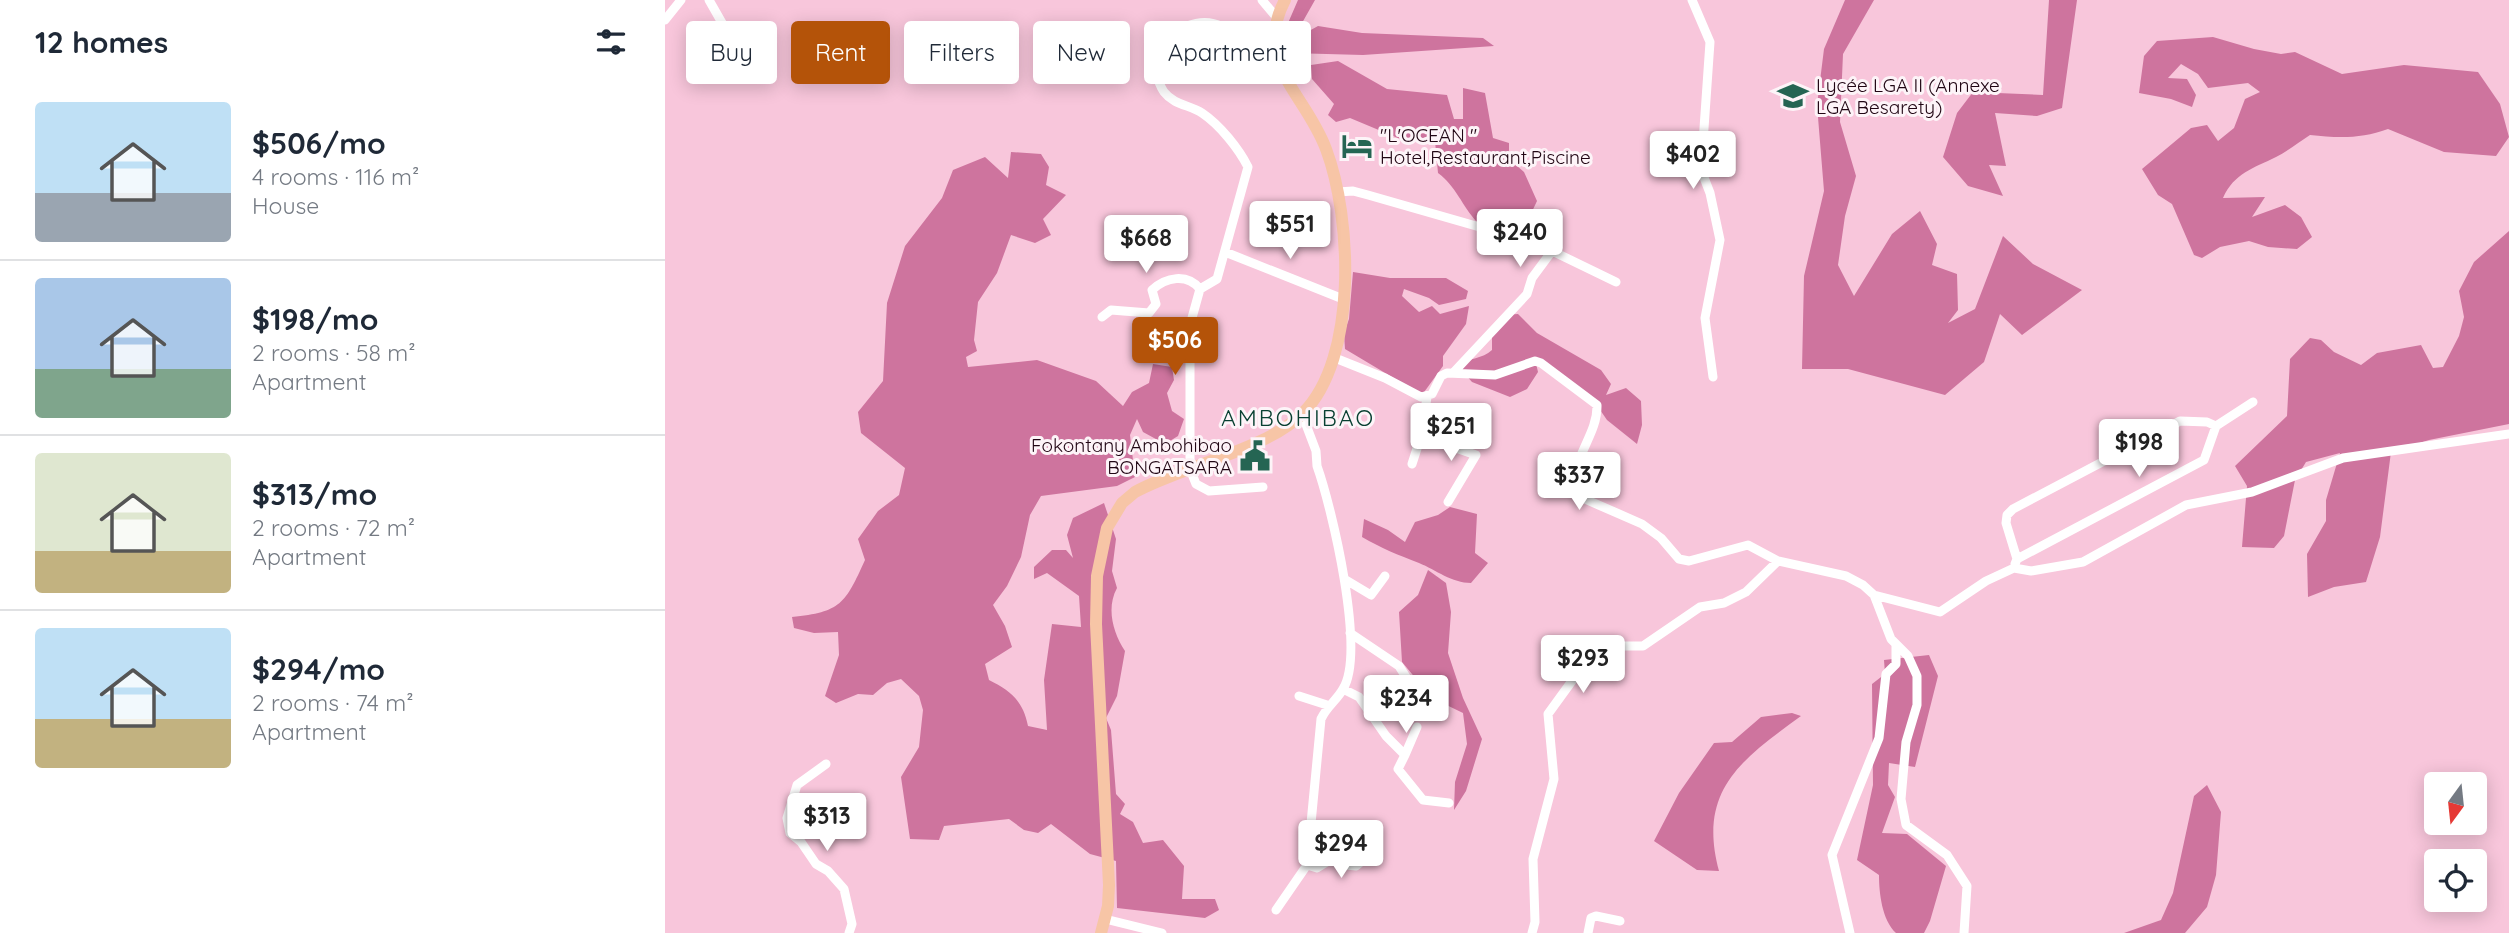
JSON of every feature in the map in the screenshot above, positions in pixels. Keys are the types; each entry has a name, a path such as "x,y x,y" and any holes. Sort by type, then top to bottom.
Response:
{"main road":[{"path":"1276,21 1285,0"},
{"path":"1101,933 1109,885 1096,624 1098,560 1107,528 1122,503 1150,484 1263,438 1302,414 1324,384 1341,336 1345,268 1334,171 1321,135 1290,84"}],"street":[{"path":"665,20 681,0"},
{"path":"709,0 721,21"},
{"path":"1262,0 1277,18"},
{"path":"1692,0 1710,42 1702,157 1703,175 1710,192 1720,240 1705,318 1713,377"},
{"path":"1160,84 1171,100 1202,113 1242,154 1248,167 1217,279 1200,289 1190,325 1190,469 1196,484 1209,491 1263,487"},
{"path":"1338,192 1353,191 1504,234"},
{"path":"1453,373 1527,294 1532,278 1552,251 1616,282"},
{"path":"1225,252 1343,299"},
{"path":"1102,317 1111,310 1149,313 1156,304 1152,290 1162,281 1181,278 1193,281 1200,289"},
{"path":"1335,358 1427,397"},
{"path":"1412,464 1421,436 1427,397 1432,394 1441,376 1453,373 1495,375 1529,361 1541,362 1597,405 1598,415 1574,471 1573,483 1577,496 1642,524 1661,538 1679,559 1689,561 1748,545 1778,561 1846,576 1874,596 1940,612 2016,563 2204,460 2216,426 2253,402"},
{"path":"1276,910 1307,865 1321,719 1327,705 1343,689 1348,674 1350,633 1346,580 1317,466 1316,451 1302,414"},
{"path":"2216,426 2207,422 2180,421 2013,509 2007,515 2006,523 2016,563 2031,571 2083,562 2186,505 2252,492 2343,458 2509,434"},
{"path":"1421,436 1476,455 1447,502"},
{"path":"1532,933 1535,922 1532,859 1554,779 1548,714 1593,652 1612,646 1643,646 1700,607 1724,603 1746,592 1778,561"},
{"path":"1346,580 1371,595 1385,576"},
{"path":"1874,596 1881,618 1896,646 1908,656 1917,676 1917,705 1906,742 1901,799 1906,825 1947,855 1967,886 1963,933"},
{"path":"1350,633 1399,666 1406,677 1398,701"},
{"path":"1850,933 1832,855 1879,738 1882,690 1886,674 1896,664 1896,646"},
{"path":"1343,689 1359,697 1387,736 1405,755"},
{"path":"1299,696 1327,705"},
{"path":"1417,727 1398,769 1423,800 1449,803"},
{"path":"826,764 797,785 787,818 790,833 801,842 816,864 828,871 844,888 852,924 849,933"},
{"path":"1307,865 1317,868 1335,858 1346,865 1356,866 1369,855"},
{"path":"1588,933 1591,918 1596,916 1621,921"},
{"path":"1105,919 1162,933"}],"shaded area":[{"path":"1298,0 1315,0 1303,21 1289,21"},
{"path":"1845,0 1874,0 1843,54 1840,122 1856,176 1845,216 1838,265 1854,296 1892,234 1920,211 1937,244 1932,265 1957,274 1958,310 1948,323 1975,309 2003,236 2033,264 2082,290 2022,335 2000,314 1984,362 1945,395 1848,369 1802,369 1804,276 1824,191 1817,105 1824,49"},
{"path":"2049,0 2077,0 2062,108 2037,116 1995,113 2006,166 1989,165 2003,196 1968,186 1943,157 1957,113 1973,92 2043,95"},
{"path":"1318,26 1362,33 1483,38 1494,46 1363,55 1311,54 1311,30"},
{"path":"2213,37 2281,54 2295,52 2342,74 2404,65 2478,72 2500,104 2509,137 2496,156 2444,152 2388,129 2349,137 2310,135 2239,177 2223,198 2265,197 2252,217 2285,205 2301,217 2312,237 2297,249 2268,247 2249,241 2220,247 2202,258 2194,255 2172,204 2158,195 2142,169 2191,128 2207,125 2218,141 2234,128 2245,99 2260,92 2248,83 2208,88 2198,74 2181,64 2168,78 2187,79 2196,95 2192,107 2171,99 2139,93 2144,56 2157,41"},
{"path":"1338,61 1387,89 1447,95 1454,119 1463,119 1463,88 1485,93 1493,138 1509,143 1509,159 1524,172 1537,201 1517,243 1485,228 1472,216 1450,184 1438,173 1435,141 1405,141 1350,118 1336,122 1328,115 1334,104 1312,79 1311,65"},
{"path":"1011,152 1041,154 1049,167 1046,185 1066,195 1043,219 1051,235 1035,243 1011,235 997,273 978,302 974,340 977,351 966,357 968,367 1037,360 1096,381 1123,406 1132,392 1149,383 1153,364 1172,367 1174,380 1167,393 1172,411 1184,419 1178,436 1165,444 1143,432 1137,419 1130,435 1135,477 1117,486 1041,496 1030,515 1021,557 1007,586 993,605 1005,626 1012,647 985,664 989,680 1015,698 1023,710 1028,726 1047,730 1044,680 1052,624 1081,627 1079,596 1047,573 1034,579 1034,567 1052,550 1066,550 1073,558 1067,535 1073,518 1104,503 1116,539 1112,571 1117,588 1112,604 1112,620 1125,651 1117,696 1106,718 1111,730 1116,794 1125,804 1120,814 1133,822 1143,843 1163,840 1184,866 1182,899 1215,899 1219,910 1205,918 1117,908 1116,861 1090,854 1051,824 1038,833 1024,830 1009,819 944,826 939,840 910,839 901,777 919,747 923,710 919,696 901,679 887,683 873,695 858,694 836,703 825,696 839,655 838,632 814,633 794,628 792,617 821,612 839,603 846,596 865,560 858,539 878,511 899,495 905,468 861,433 858,412 883,381 887,303 905,246 942,198 953,170 985,157 1008,178"},
{"path":"2509,231 2509,424 2429,440 2391,452 2380,537 2366,582 2334,587 2308,597 2307,554 2326,521 2326,500 2340,453 2306,462 2295,480 2284,536 2274,548 2242,547 2247,486 2235,466 2287,416 2290,359 2310,338 2321,340 2334,352 2361,365 2377,353 2421,345 2433,368 2443,367 2459,336 2464,317 2459,291 2474,262"},
{"path":"1353,272 1390,278 1446,278 1468,291 1466,299 1439,305 1429,298 1404,289 1402,296 1419,312 1432,306 1440,314 1469,306 1466,324 1443,356 1443,366 1422,395 1345,349 1344,333 1349,319"},
{"path":"1518,314 1537,333 1601,370 1611,384 1606,395 1626,388 1641,401 1642,425 1637,444 1607,420 1596,404 1535,359 1538,372 1527,389 1510,397 1472,382 1457,365 1492,350 1492,336 1503,315"},
{"path":"1450,507 1477,514 1475,553 1488,563 1471,583 1451,579 1362,537 1364,519 1388,530 1405,542 1415,522 1438,515"},
{"path":"1428,570 1446,583 1451,612 1448,653 1463,698 1482,739 1466,791 1454,810 1455,782 1467,744 1463,713 1432,698 1402,662 1399,612 1418,595"},
{"path":"1929,655 1938,676 1915,767 1889,763 1888,785 1895,797 1882,833 1907,834 1946,866 1924,933 1896,933 1884,914 1879,875 1857,860 1873,785 1872,684 1885,674 1884,660"},
{"path":"1792,713 1801,716 1743,763 1720,798 1714,819 1714,843 1719,871 1697,870 1654,841 1679,793 1714,743 1732,742 1761,717"},
{"path":"2207,785 2221,812 2216,875 2207,907 2185,933 2124,933 2161,920 2173,893 2194,796"}],"place":[{"name":"Lycée LGA II (Annexe LGA Besarety)","path":"1793,96"},
{"name":"\"L'OCEAN \" Hotel,Restaurant,Piscine","path":"1357,146"},
{"name":"Fokontany Ambohibao BONGATSARA","path":"1255,456"}],"district":[{"name":"AMBOHIBAO","path":"1298,418"}]}
